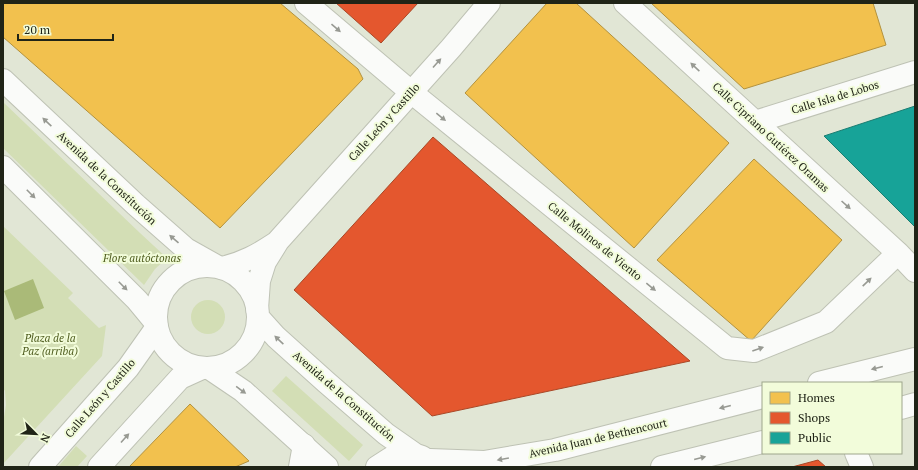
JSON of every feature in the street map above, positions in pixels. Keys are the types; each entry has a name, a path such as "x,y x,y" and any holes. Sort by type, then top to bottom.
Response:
{"main road":[{"name":"Calle Molinos de Viento","path":"306,3 411,92 727,348 754,351 826,322 898,253"},
{"name":"Calle León y Castillo","path":"258,313 259,281 265,262 278,241 489,3"},
{"name":"Calle Cipriano Gutiérez Oramas","path":"626,3 898,253 915,271"},
{"name":"Calle Isla de Lobos","path":"755,122 915,72"},
{"name":"Avenida de la Constitución","path":"3,80 136,205 186,249 220,267"},
{"path":"3,167 137,300 157,325 163,342 173,355 187,364 206,368 243,391 327,467"},
{"name":"Calle León y Castillo","path":"220,267 236,265 257,256 278,241"},
{"path":"99,467 180,378 206,368 218,366 234,360 246,350 255,335 258,313 255,300 247,285 234,273 220,267 201,266 184,271 170,282 164,290 159,302 157,325"},
{"name":"Avenida de la Constitución","path":"258,313 276,337 326,382 386,434 428,461"},
{"name":"Calle León y Castillo","path":"40,467 128,368 157,325"},
{"path":"823,382 915,359"},
{"name":"Avenida Juan de Bethencourt","path":"377,467 391,458 428,461 484,462 554,450 762,397"},
{"path":"902,408 915,404"},
{"path":"662,467 762,442"},
{"path":"300,467 304,445"},
{"path":"856,454 862,467"}],"green space":[{"name":"Flore autóctonas","path":"3,102 167,258 155,269 144,285 3,148"},
{"name":"Plaza de la Paz (arriba)","path":"3,226 73,293 68,298 99,328 106,325 102,356 3,464 3,423 6,405 5,390 3,391"},
{"path":"211,300 220,305 224,310 224,324 220,329 215,333 205,334 201,333 192,324 191,314 192,310 201,301"},
{"path":"286,376 363,445 349,461 272,391"},
{"path":"76,446 87,456 77,467 58,467"}],"shaded area":[{"path":"33,279 44,308 15,320 4,291"}],"building: Homes":[{"path":"3,3 280,3 358,69 363,79 220,228 3,37"},
{"path":"547,3 576,3 729,143 634,248 465,93"},
{"path":"651,3 873,3 886,45 744,89"},
{"path":"754,159 842,240 751,341 657,260"},
{"path":"190,404 249,461 235,467 129,467"}],"building: Shops":[{"path":"336,3 418,3 381,43"},
{"path":"433,137 690,361 432,416 294,290"},
{"path":"818,460 826,467 792,467"}],"building: Public":[{"path":"915,106 915,227 824,136"}]}
